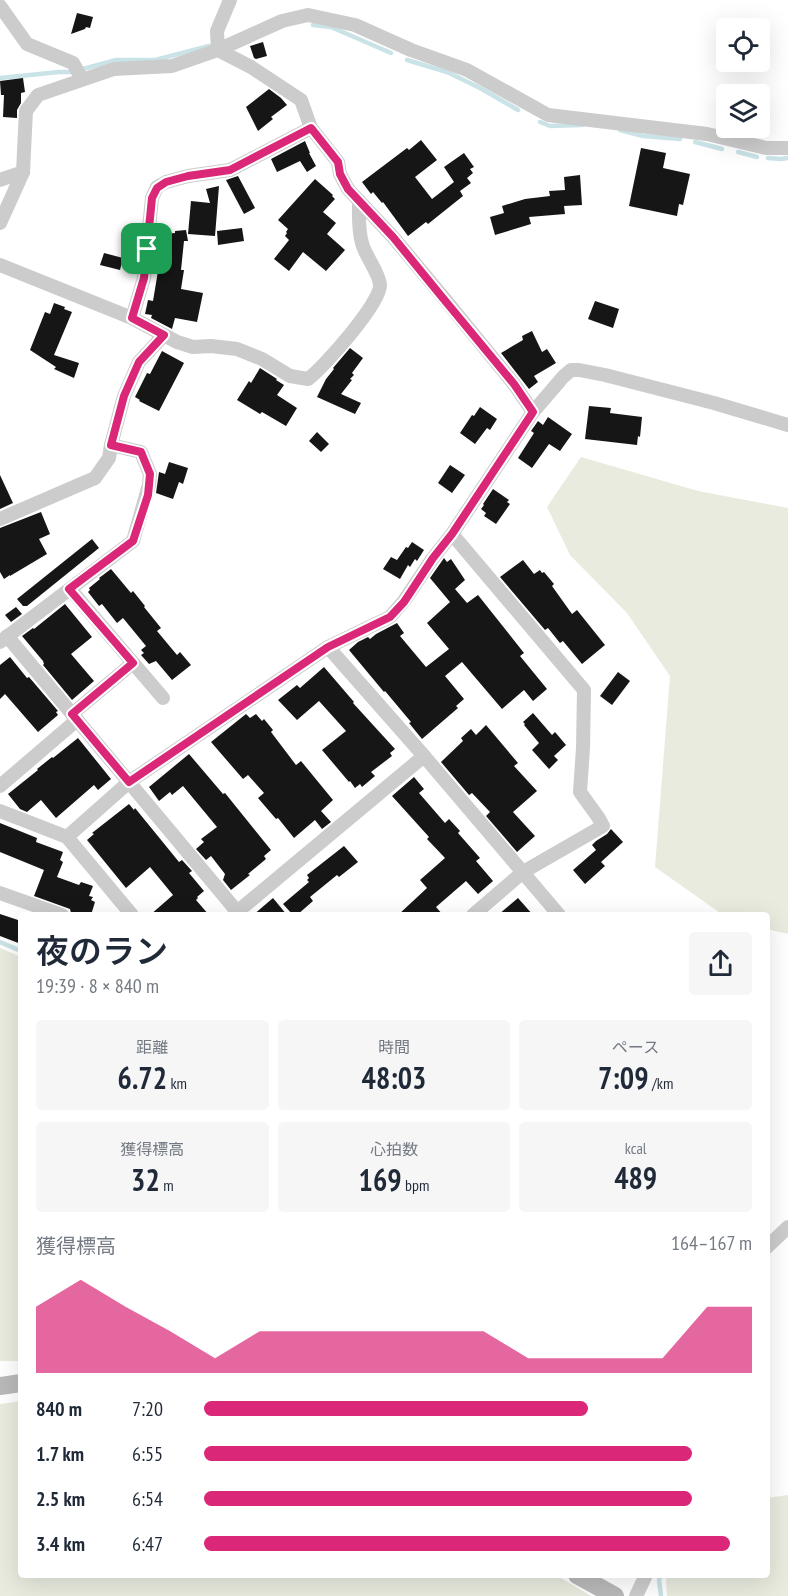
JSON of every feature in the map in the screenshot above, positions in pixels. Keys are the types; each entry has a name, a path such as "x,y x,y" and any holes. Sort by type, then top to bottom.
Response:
{"street":[{"path":"218,51 217,31 230,0"},
{"path":"0,6 27,44 73,63 79,74"},
{"path":"0,223 23,172 26,111 38,95 79,74 114,69 172,66 218,51 282,21 308,15 355,25 411,50 467,70 548,115 707,134 766,148 788,148"},
{"path":"218,51 252,67 301,100 311,128 338,162 340,174 348,189 393,237 514,384 533,412"},
{"path":"132,318 144,278 152,198 157,188 166,182 188,176 230,170 311,128"},
{"path":"0,180 23,172"},
{"path":"0,265 132,318 177,342 193,347 211,346 237,349 262,359 290,376 308,379 333,354 367,313 380,293 380,282 362,242 359,201"},
{"path":"0,519 95,478 110,458 111,445 124,396 139,362 164,335"},
{"path":"67,837 129,782 328,647 390,617 404,602 452,534 533,412 563,376 571,370 605,375 788,425"},
{"path":"111,445 141,452 150,474 148,495 133,541 3,639 74,717 237,912"},
{"path":"452,534 584,690 580,792 603,826 523,872 476,912"},
{"path":"69,589 163,698"},
{"path":"328,647 556,912"},
{"path":"0,786 133,663"},
{"path":"239,912 424,756"},
{"path":"0,811 67,837 130,912"},
{"path":"0,893 54,912"},
{"path":"770,1244 788,1227"},
{"path":"0,1386 18,1383"},
{"path":"583,1578 615,1596"},
{"path":"636,1596 645,1578"}],"shaded area":[{"path":"581,457 698,491 788,508 788,934 770,930 770,912 719,912 655,867 670,676 627,613 570,555 547,507"},
{"path":"0,948 18,956 18,1361 0,1361"},
{"path":"18,1401 18,1578 561,1578 591,1596 0,1596 0,1404"},
{"path":"788,1495 788,1596 667,1596 667,1578 770,1578 770,1498"}],"building":[{"path":"77,13 93,17 90,28 86,27 71,34"},
{"path":"263,42 267,56 256,59 250,46"},
{"path":"23,78 25,92 21,93 17,118 3,117 4,95 1,95 0,81"},
{"path":"269,89 287,105 258,131 246,107"},
{"path":"421,140 437,160 415,177 432,199 454,182 444,167 464,153 474,167 470,169 473,173 467,178 471,183 460,191 463,196 428,224 426,222 408,236 383,202 373,192 371,194 362,182"},
{"path":"305,141 316,166 307,172 300,161 277,172 271,159"},
{"path":"641,148 666,153 663,168 690,174 683,205 679,204 677,216 629,206"},
{"path":"580,175 582,205 564,206 565,214 529,217 531,224 495,235 490,217 504,213 502,206 525,199 550,196 549,191 565,190 564,177"},
{"path":"238,176 255,208 244,214 226,180"},
{"path":"315,179 335,199 323,212 336,223 327,234 345,250 326,271 303,252 289,271 274,259 289,240 285,236 288,229 278,220"},
{"path":"219,186 215,236 188,234 191,201 210,203 206,189"},
{"path":"242,228 244,241 218,245 217,231"},
{"path":"186,230 188,241 184,241 181,270 184,270 181,289 203,293 197,322 175,318 172,329 151,318 152,315 145,314 148,300 153,301 158,271 157,235"},
{"path":"104,253 123,258 120,270 100,265"},
{"path":"595,301 619,309 613,328 588,319"},
{"path":"54,303 72,312 54,355 79,363 74,378 54,369 56,367 30,350 45,312 50,314"},
{"path":"532,331 542,352 547,349 556,363 534,376 538,382 529,389 501,353 523,340 522,336"},
{"path":"350,348 363,358 352,373 354,375 350,379 352,380 341,394 361,403 355,414 317,397 333,368"},
{"path":"162,351 184,363 159,411 135,397"},
{"path":"260,368 284,385 277,395 297,408 286,426 237,400"},
{"path":"589,406 611,408 610,413 642,417 637,445 585,439"},
{"path":"480,407 497,419 490,430 487,428 475,444 460,433"},
{"path":"548,417 572,434 560,451 549,444 532,468 518,458 534,433 531,431 538,421 543,425"},
{"path":"317,432 329,444 321,452 309,441"},
{"path":"169,462 188,468 183,484 179,482 173,499 156,493 159,472 165,474"},
{"path":"450,465 465,475 452,493 438,483"},
{"path":"0,475 13,503 0,509"},
{"path":"493,489 509,500 507,502 510,504 496,524 484,516 486,513 481,509"},
{"path":"41,512 50,534 39,539 47,554 4,579 0,572 0,528"},
{"path":"92,539 99,548 27,606 23,606 17,599"},
{"path":"412,542 424,550 417,561 415,559 410,567 408,565 400,579 383,569 391,557 397,560"},
{"path":"444,558 447,562 451,559 465,580 455,589 467,603 478,595 524,653 520,656 547,689 533,701 524,690 502,709 462,662 445,676 464,699 456,706 458,708 422,739 409,723 411,722 349,650 358,642 368,637 370,639 397,623 404,633 400,636 426,667 449,649 427,623 450,602 430,578"},
{"path":"523,560 534,574 540,570 544,572 572,614 577,610 605,645 582,664 563,641 560,643 548,628 545,630 500,577"},
{"path":"111,569 145,606 161,628 157,631 177,655 180,652 191,665 172,680 156,661 149,664 141,655 144,653 141,650 146,646 123,618 117,623 102,604 99,606 88,592 99,578"},
{"path":"65,604 92,637 71,654 94,681 72,700 22,636"},
{"path":"16,607 22,614 11,622 5,615"},
{"path":"10,657 58,711 56,712 58,715 38,732 5,694 0,699 0,665"},
{"path":"324,667 395,749 390,753 392,756 371,772 375,776 362,787 360,784 355,788 322,750 346,731 319,701 297,720 278,700 297,685 300,688"},
{"path":"618,672 630,681 612,705 600,696"},
{"path":"533,713 552,735 555,732 566,745 554,756 558,760 549,769 532,750 539,743 523,722"},
{"path":"246,714 250,718 256,714 262,721 264,719 296,765 301,761 333,800 321,811 331,822 322,829 315,820 294,838 258,798 264,793 248,775 243,779 211,742"},
{"path":"486,725 518,763 514,766 537,791 513,812 535,836 517,852 486,816 490,812 472,793 469,795 441,762 463,741 461,738 471,729 476,735"},
{"path":"78,738 111,779 98,790 94,785 56,818 41,800 27,812 20,809 8,794"},
{"path":"189,754 223,794 225,793 271,850 264,856 266,859 248,874 250,875 231,890 223,880 225,874 211,856 206,860 196,849 204,842 201,839 217,827 183,786 172,795 170,792 159,801 149,787"},
{"path":"414,777 424,789 419,793 445,823 449,819 460,831 458,833 480,858 476,861 493,881 478,894 466,881 436,907 440,912 401,912 427,888 420,880 445,858 392,796"},
{"path":"129,804 134,810 135,808 179,862 182,860 192,871 189,873 204,891 196,900 206,912 153,912 173,895 150,867 126,888 87,840 94,834 92,833"},
{"path":"0,823 37,838 36,842 63,852 60,860 63,862 57,877 79,885 81,882 93,886 89,896 93,897 91,900 95,902 92,912 71,912 70,909 34,896 44,870 0,852"},
{"path":"611,829 623,842 601,862 605,866 585,884 573,870 596,850 592,845"},
{"path":"344,846 358,862 339,877 337,875 310,897 313,901 300,912 290,912 283,904 309,882 307,875"},
{"path":"273,898 285,912 257,912"},
{"path":"518,898 530,912 502,912"},
{"path":"0,914 18,920 18,943 0,936"}],"waterway":[{"path":"313,25 331,27 391,53"},
{"path":"0,78 72,72 116,60 155,60 209,46"},
{"path":"407,60 447,72 518,110"},
{"path":"540,122 550,126 582,125"},
{"path":"620,130 643,136 680,139"},
{"path":"695,142 722,149"},
{"path":"738,152 757,157"},
{"path":"768,158 788,158"},
{"path":"0,942 18,950"},
{"path":"660,1578 661,1596"}],"route":[{"path":"311,128 338,162 340,174 348,189 393,237 514,384 533,412 452,534 404,602 390,617 328,647 129,782 72,714 133,663 69,589 133,541 148,495 150,474 141,452 111,445 124,396 139,362 164,335 132,318 144,278 147,249 152,198 157,188 166,182 188,176 230,170 311,128"}]}
